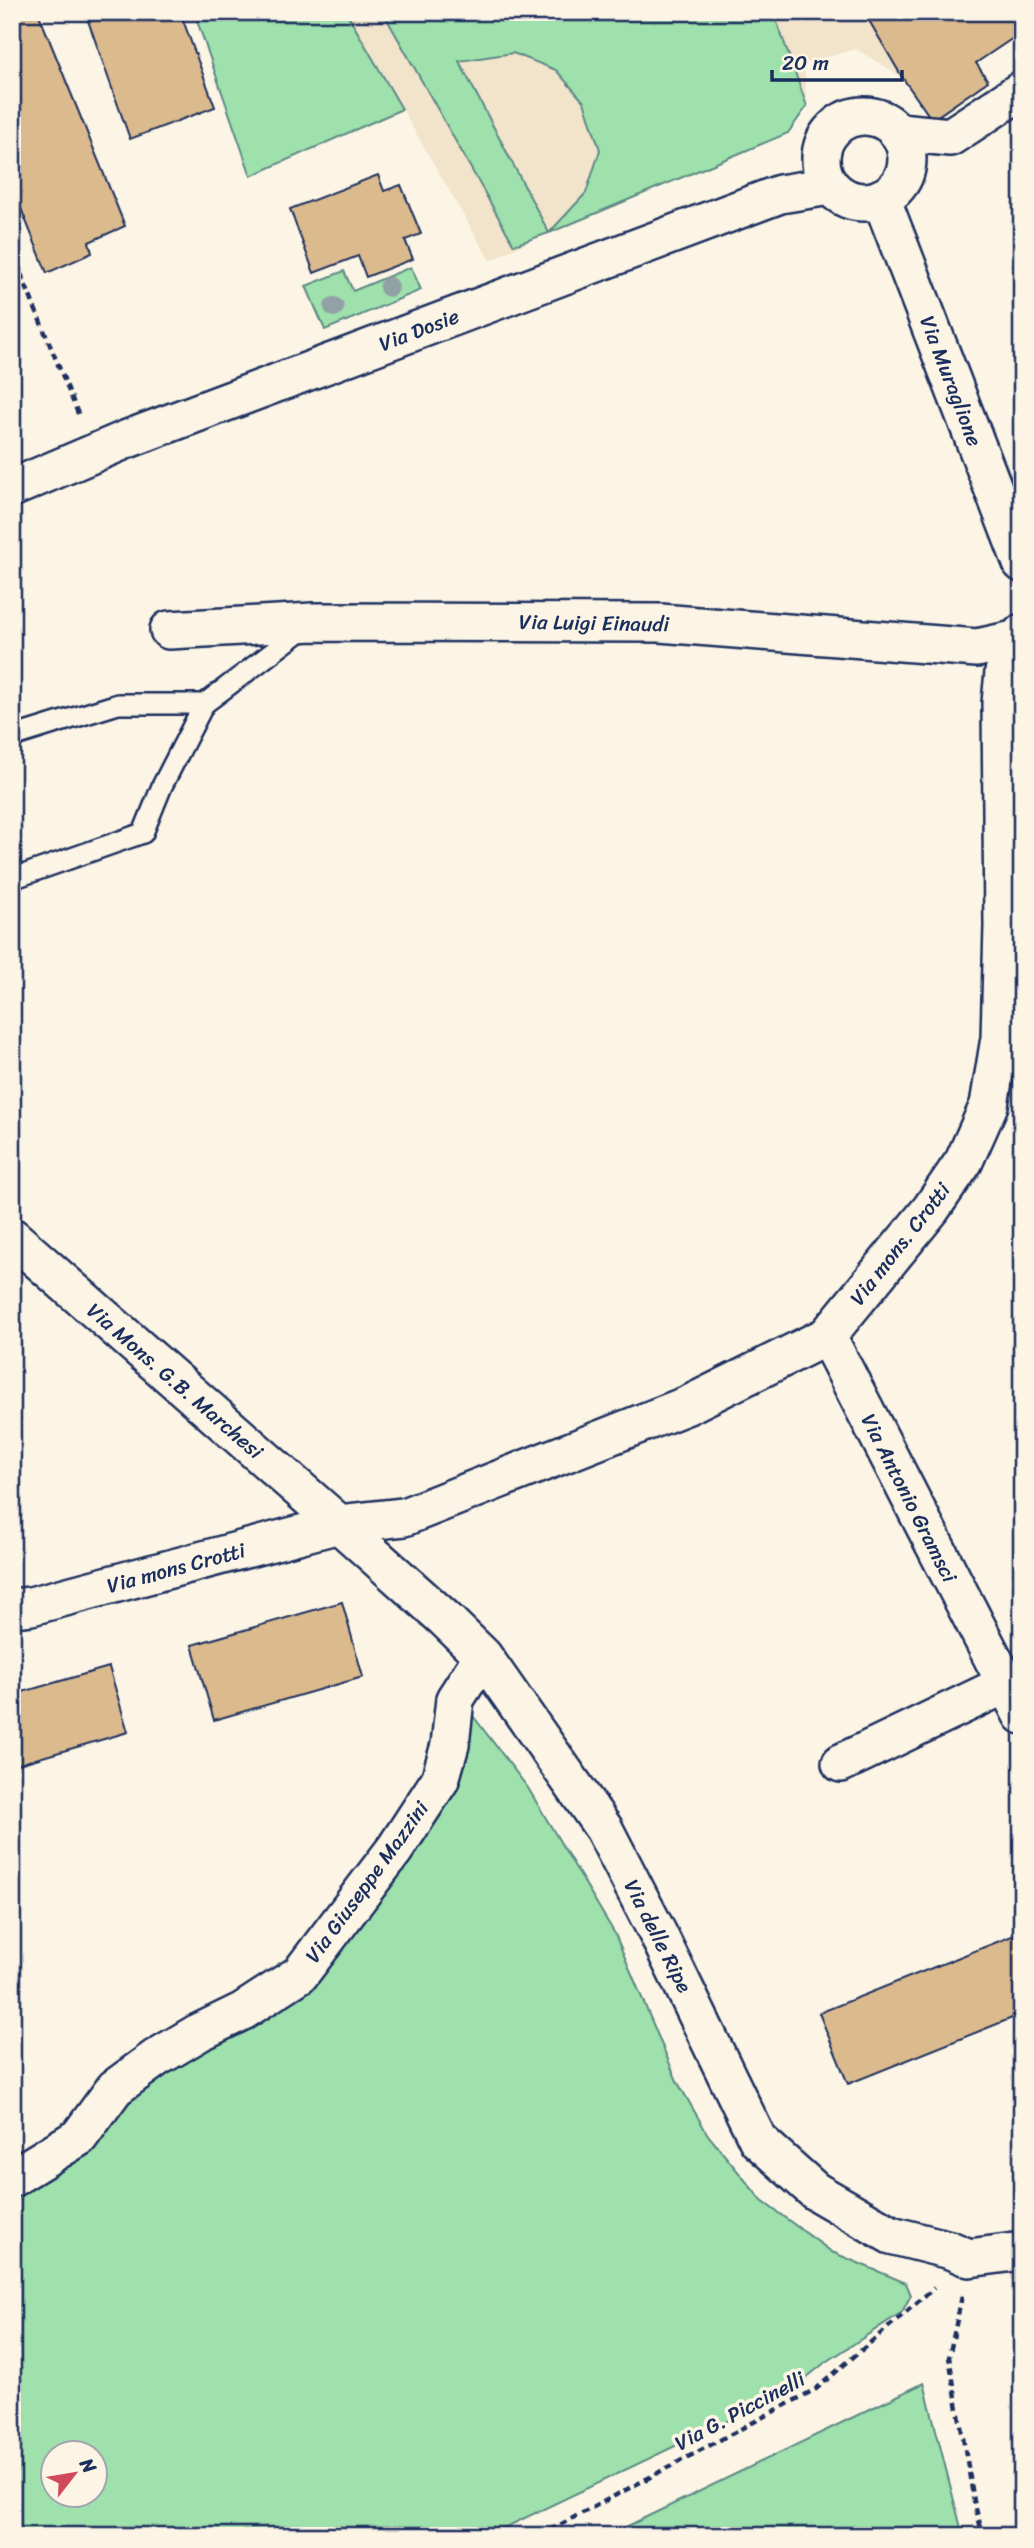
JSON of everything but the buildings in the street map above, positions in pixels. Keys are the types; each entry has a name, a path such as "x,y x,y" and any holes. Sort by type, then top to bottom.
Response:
{"street":[{"path":"899,132 950,137 1022,90"},
{"path":"866,116 888,122 899,132 907,146 906,174 891,194 870,203 850,201 830,186 822,173 824,142 832,130 844,120 866,116"},
{"name":"Via Dosie","path":"12,488 138,436 780,194 830,186"},
{"name":"Via Muraglione","path":"881,198 1022,563"},
{"name":"Via Luigi Einaudi","path":"169,631 313,622 660,622 976,648 1020,636"},
{"name":"Via mons. Crotti","path":"339,1524 404,1517 688,1405 827,1336 931,1209 964,1161 989,1105 1000,1038 1003,926 1002,703 1004,672 1020,636"},
{"name":"Via Mons. G.B. Marchesi","path":"12,1237 339,1524"},
{"name":"Via Antonio Gramsci","path":"827,1336 1010,1676 841,1763"},
{"name":"Via mons Crotti","path":"12,1608 32,1606 339,1524"},
{"name":"Via delle Ripe","path":"339,1524 483,1656 604,1829 758,2140 816,2190 891,2235 970,2258 1022,2251"},
{"name":"Via Giuseppe Mazzini","path":"12,2178 79,2137 115,2088 156,2058 243,2011 300,1974 395,1849 440,1780 450,1745 455,1699 483,1656"}],"lane":[{"path":"12,879 143,833 162,786 204,704 313,622"},
{"path":"12,737 118,704 204,704"}],"path":[{"path":"12,252 95,454"},
{"path":"970,2258 949,2357 974,2501 983,2536"},
{"name":"Via G. Piccinelli","path":"539,2536 816,2389 970,2258"}],"shaded area":[{"path":"194,12 864,12 902,77 856,49 804,63 807,106 788,133 630,190 490,261 402,109 251,176"}],"green space":[{"path":"194,12 346,12 402,109 251,176"},
{"path":"383,12 777,12 774,14 807,106 788,133 549,233 514,245","holes":["513,53 556,70 584,102 600,150 586,193 549,233 459,61"]},
{"path":"411,267 421,290 325,330 306,286 344,271 353,291"},
{"path":"467,1708 528,1788 615,1934 677,2081 708,2135 762,2201 832,2252 906,2283 911,2295 902,2312 822,2365 790,2391 487,2536 12,2536 12,2194 161,2065 294,1992"},
{"path":"924,2383 963,2536 607,2536"}]}
